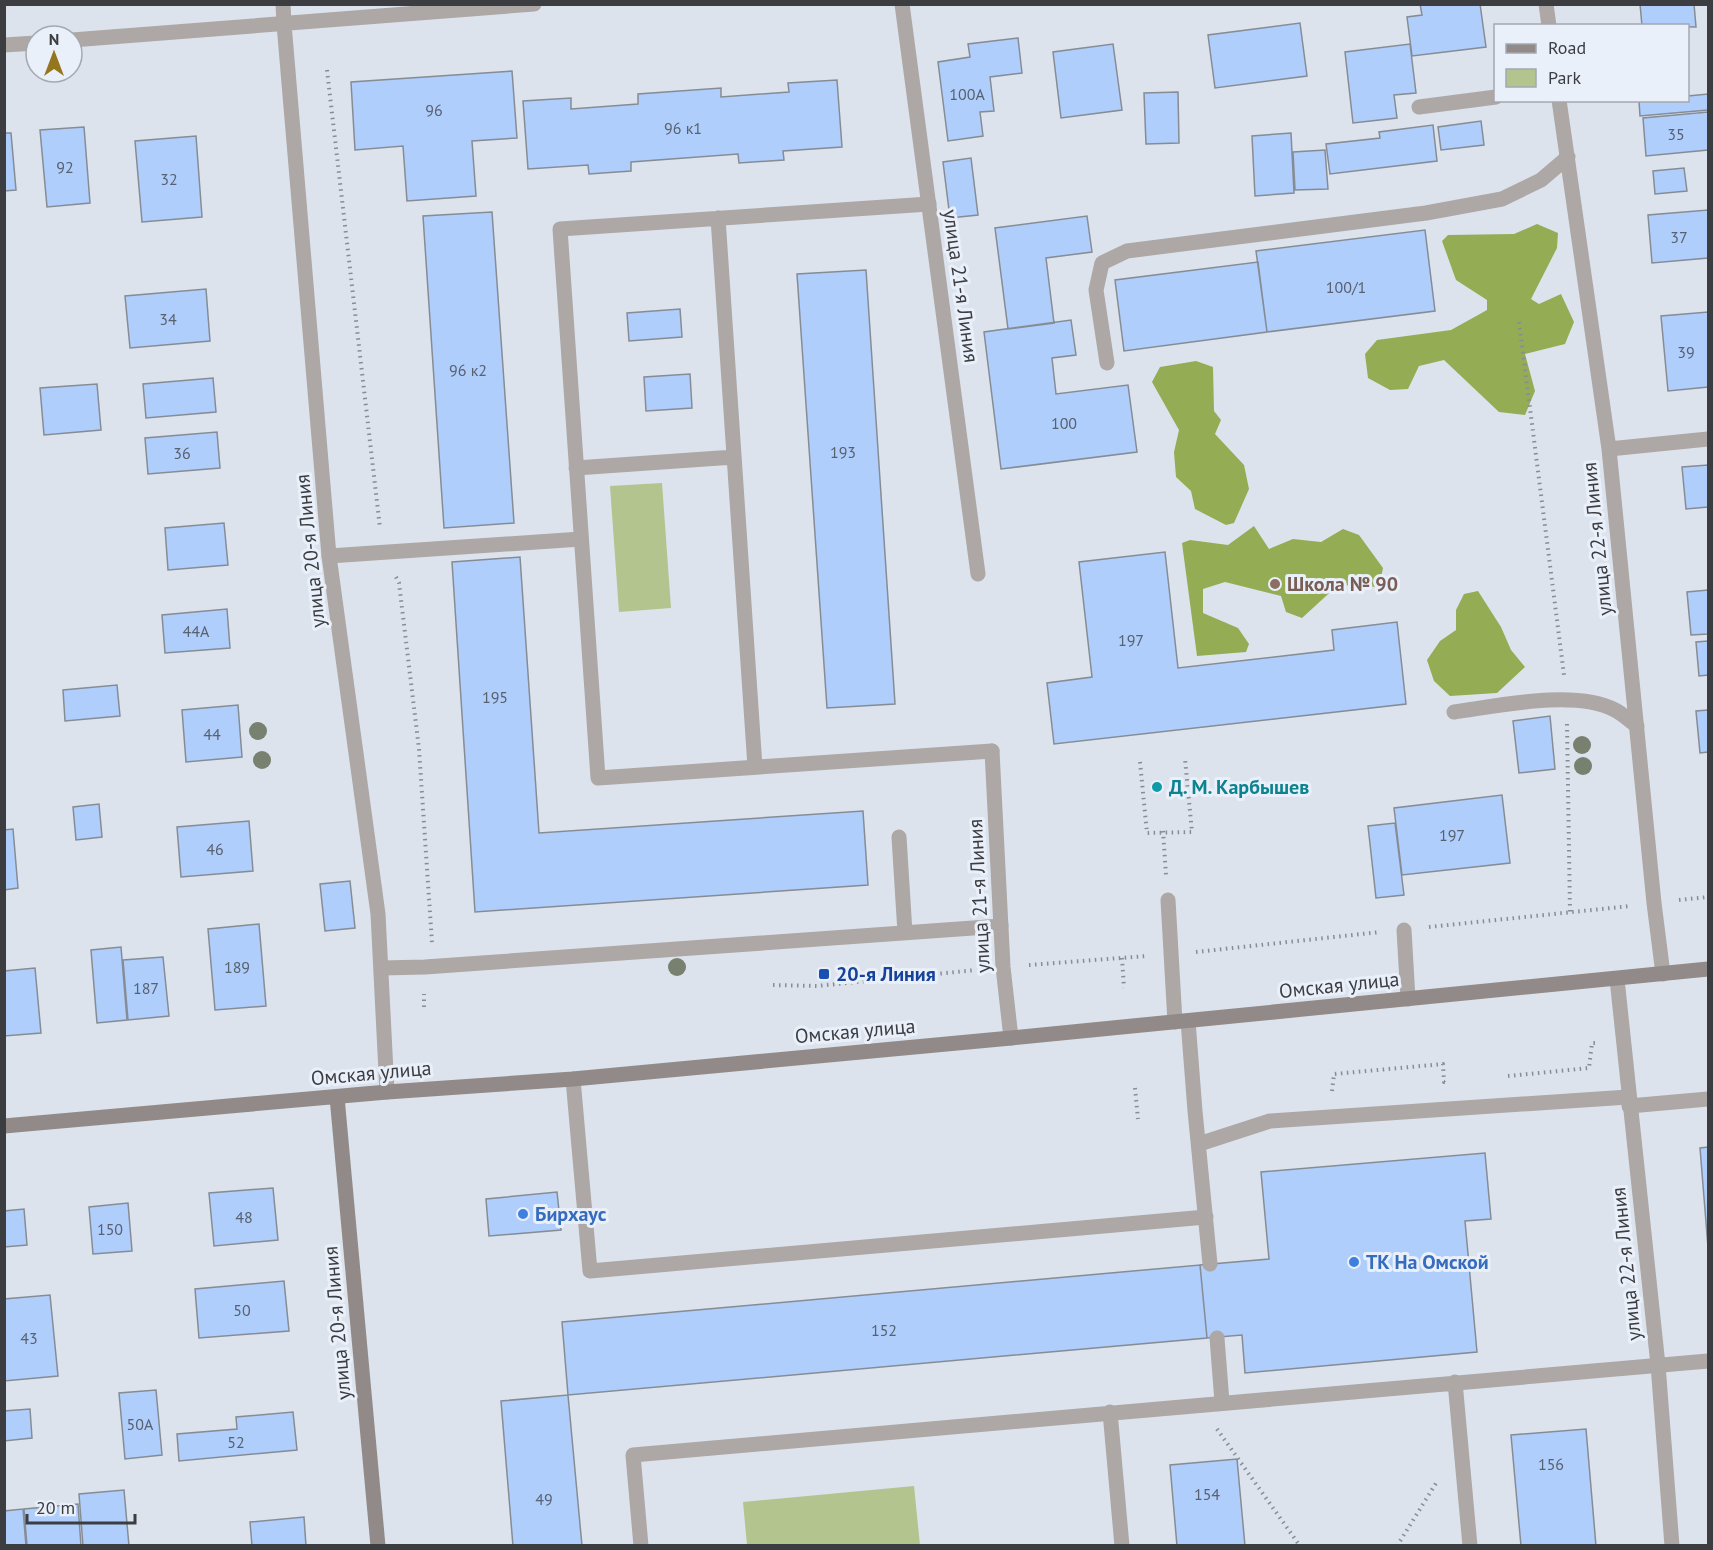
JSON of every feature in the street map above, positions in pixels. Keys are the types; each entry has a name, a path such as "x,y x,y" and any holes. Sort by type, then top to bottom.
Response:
{"main road":[{"name":"Омская улица","path":"4,1126 1011,1038 1708,969"},
{"name":"улица 20-я Линия","path":"337,1097 378,1545"}],"street":[{"name":"улица 20-я Линия","path":"283,4 329,556 378,914 387,1092"},
{"path":"84,39 534,4"},
{"name":"улица 21-я Линия","path":"902,4 978,574"},
{"path":"1546,4 1549,24"},
{"path":"4,45 24,44"},
{"path":"1419,107 1494,97"},
{"name":"улица 22-я Линия","path":"1559,102 1609,449 1663,974"},
{"path":"1107,363 1096,290 1102,263 1127,251 1426,213 1502,199 1541,180 1568,157"},
{"path":"718,218 755,767 597,778 560,229 718,218 929,204"},
{"path":"1609,449 1708,439"},
{"path":"576,468 734,457"},
{"path":"329,556 581,539"},
{"path":"1454,712 1551,699 1587,701 1614,709 1637,726"},
{"name":"улица 21-я Линия","path":"755,767 992,751 1003,967 1011,1038"},
{"path":"899,837 905,933"},
{"path":"1168,900 1170,955 1195,1111 1210,1264"},
{"path":"382,968 425,967 1001,926"},
{"path":"1404,930 1408,999"},
{"name":"улица 22-я Линия","path":"1617,979 1658,1365 1671,1545"},
{"path":"573,1078 590,1271 1206,1217"},
{"path":"1199,1144 1270,1121 1708,1100"},
{"path":"1217,1338 1222,1402"},
{"path":"641,1545 633,1455 1708,1361"},
{"path":"1455,1382 1470,1545"},
{"path":"1110,1412 1122,1545"}],"path":[{"path":"327,70 383,553 399,583 419,749 432,947 425,967 424,1007"},
{"path":"1520,322 1567,701 1570,912"},
{"path":"1140,762 1147,833 1192,832 1185,759"},
{"path":"1163,831 1168,900"},
{"path":"772,985 817,986 1003,967 1170,955 1708,897"},
{"path":"1122,958 1124,988"},
{"path":"1500,1077 1589,1068 1592,1043 1623,1042"},
{"path":"1323,1092 1334,1090 1334,1074 1443,1064 1444,1082 1455,1081"},
{"path":"1135,1088 1137,1119"},
{"path":"1199,1404 1300,1545"},
{"path":"1396,1545 1461,1444"}],"green space":[{"path":"1537,224 1558,233 1557,248 1531,299 1539,304 1561,294 1574,322 1565,344 1525,354 1535,391 1525,415 1499,412 1444,360 1419,366 1408,389 1390,390 1368,378 1365,354 1377,340 1451,330 1487,310 1487,300 1456,280 1442,241 1448,235 1514,234"},
{"path":"1196,361 1213,367 1214,411 1221,420 1215,434 1244,465 1249,489 1234,523 1226,525 1195,509 1191,491 1176,477 1174,452 1179,430 1152,382 1160,367"},
{"path":"662,483 671,608 619,612 610,486"},
{"path":"1254,526 1269,549 1293,539 1321,542 1343,529 1359,535 1383,568 1379,587 1338,585 1302,618 1286,612 1281,596 1225,582 1203,589 1203,613 1238,628 1249,644 1246,652 1197,656 1182,543 1190,540 1228,545"},
{"path":"1478,591 1501,627 1511,650 1525,667 1497,693 1450,696 1434,681 1427,660 1440,641 1456,630 1456,610 1464,594"},
{"path":"914,1486 920,1545 747,1545 743,1502"}],"building":[{"path":"1420,4 1480,4 1486,47 1412,56 1407,17 1422,15"},
{"path":"1640,4 1694,4 1696,27 1689,27 1689,24 1642,24"},
{"path":"1300,23 1307,76 1215,88 1208,35"},
{"path":"1018,38 1022,73 990,77 994,111 980,112 983,136 948,141 938,62 970,57 968,44"},
{"path":"1113,44 1122,110 1061,118 1053,52"},
{"path":"1410,44 1416,93 1394,95 1397,118 1353,123 1345,52"},
{"path":"512,71 517,138 472,141 476,196 407,201 403,146 355,150 351,82"},
{"path":"837,80 842,147 783,151 784,160 739,163 738,154 631,162 631,171 589,174 588,165 528,169 523,101 571,98 571,109 638,104 638,94 721,88 721,97 789,92 788,83"},
{"path":"1178,92 1179,143 1146,144 1144,93"},
{"path":"1708,94 1708,110 1640,116 1639,102 1689,102 1689,96"},
{"path":"1708,112 1708,150 1646,156 1643,118"},
{"path":"1481,121 1484,145 1441,150 1438,127"},
{"path":"1433,125 1437,161 1330,174 1326,144 1380,138 1379,132"},
{"path":"84,127 90,203 47,207 40,130"},
{"path":"4,133 11,133 16,190 4,191"},
{"path":"1291,133 1294,193 1255,196 1252,136"},
{"path":"196,136 202,217 142,222 135,141"},
{"path":"1325,150 1328,189 1295,190 1293,152"},
{"path":"971,158 978,215 950,218 943,162"},
{"path":"1684,168 1687,191 1655,194 1653,171"},
{"path":"1708,210 1708,258 1652,263 1648,215"},
{"path":"492,212 514,523 444,528 423,216"},
{"path":"1087,216 1092,252 1046,258 1054,323 1008,329 995,228"},
{"path":"1425,230 1435,311 1267,332 1256,251"},
{"path":"1258,262 1267,332 1124,351 1115,280"},
{"path":"866,270 895,704 827,708 797,274"},
{"path":"206,289 210,341 130,348 125,296"},
{"path":"680,309 682,337 629,341 627,313"},
{"path":"1708,312 1708,387 1668,391 1661,316"},
{"path":"1071,320 1076,355 1052,358 1056,394 1128,385 1137,452 1001,469 984,332"},
{"path":"690,374 692,408 646,411 644,377"},
{"path":"213,378 216,412 146,418 143,384"},
{"path":"97,384 101,430 44,435 40,388"},
{"path":"217,432 220,468 148,474 145,438"},
{"path":"1708,465 1708,507 1686,509 1682,467"},
{"path":"224,523 228,565 168,570 165,528"},
{"path":"1165,552 1178,668 1334,650 1332,630 1397,622 1406,704 1054,744 1047,683 1092,677 1079,562"},
{"path":"520,557 539,833 863,811 868,885 475,912 452,562"},
{"path":"1708,590 1708,634 1691,635 1687,592"},
{"path":"227,609 230,648 165,653 162,615"},
{"path":"1708,641 1708,675 1699,676 1696,642"},
{"path":"117,685 120,716 65,721 63,690"},
{"path":"238,705 242,757 186,762 182,710"},
{"path":"1708,710 1708,752 1700,753 1696,711"},
{"path":"1550,716 1555,769 1519,773 1513,721"},
{"path":"1502,795 1510,863 1402,875 1394,808"},
{"path":"99,804 102,837 76,840 73,807"},
{"path":"249,821 253,871 181,877 177,827"},
{"path":"1395,823 1404,895 1376,898 1368,826"},
{"path":"13,829 18,888 4,890 4,830"},
{"path":"350,881 355,928 325,931 320,884"},
{"path":"259,924 266,1006 215,1010 208,929"},
{"path":"121,947 127,1020 97,1023 91,950"},
{"path":"163,957 169,1016 128,1020 123,960"},
{"path":"35,968 41,1033 4,1036 4,971"},
{"path":"1708,1147 1708,1247 1700,1148"},
{"name":"ТК На Омской","path":"1485,1153 1491,1219 1465,1221 1477,1352 1245,1373 1242,1335 1207,1338 1200,1265 1269,1259 1261,1172"},
{"path":"273,1188 278,1240 214,1246 209,1193"},
{"name":"Бирхаус","path":"557,1192 561,1230 489,1236 486,1199"},
{"path":"128,1203 132,1251 93,1254 89,1207"},
{"path":"24,1209 27,1245 4,1247 4,1211"},
{"path":"1200,1265 1207,1338 568,1395 562,1322"},
{"path":"284,1281 289,1331 199,1338 195,1289"},
{"path":"50,1295 58,1376 4,1381 4,1299"},
{"path":"156,1390 162,1455 125,1459 119,1393"},
{"path":"568,1395 582,1546 513,1546 501,1401"},
{"path":"30,1409 32,1438 4,1441 4,1411"},
{"path":"293,1412 297,1450 179,1461 177,1434 237,1429 236,1417"},
{"path":"1586,1429 1596,1546 1521,1546 1511,1435"},
{"path":"1237,1459 1245,1546 1177,1546 1170,1465"},
{"path":"124,1490 129,1546 83,1546 79,1494"},
{"path":"78,1504 81,1546 27,1546 24,1509"},
{"path":"23,1509 26,1546 4,1546 4,1511"},
{"path":"304,1517 306,1546 252,1546 250,1522"}],"place":[{"name":"Школа № 90","path":"1275,584"},
{"name":"Д. М. Карбышев","path":"1157,787"},
{"name":"20-я Линия","path":"824,974"},
{"name":"Бирхаус","path":"523,1214"},
{"name":"ТК На Омской","path":"1354,1262"}]}
